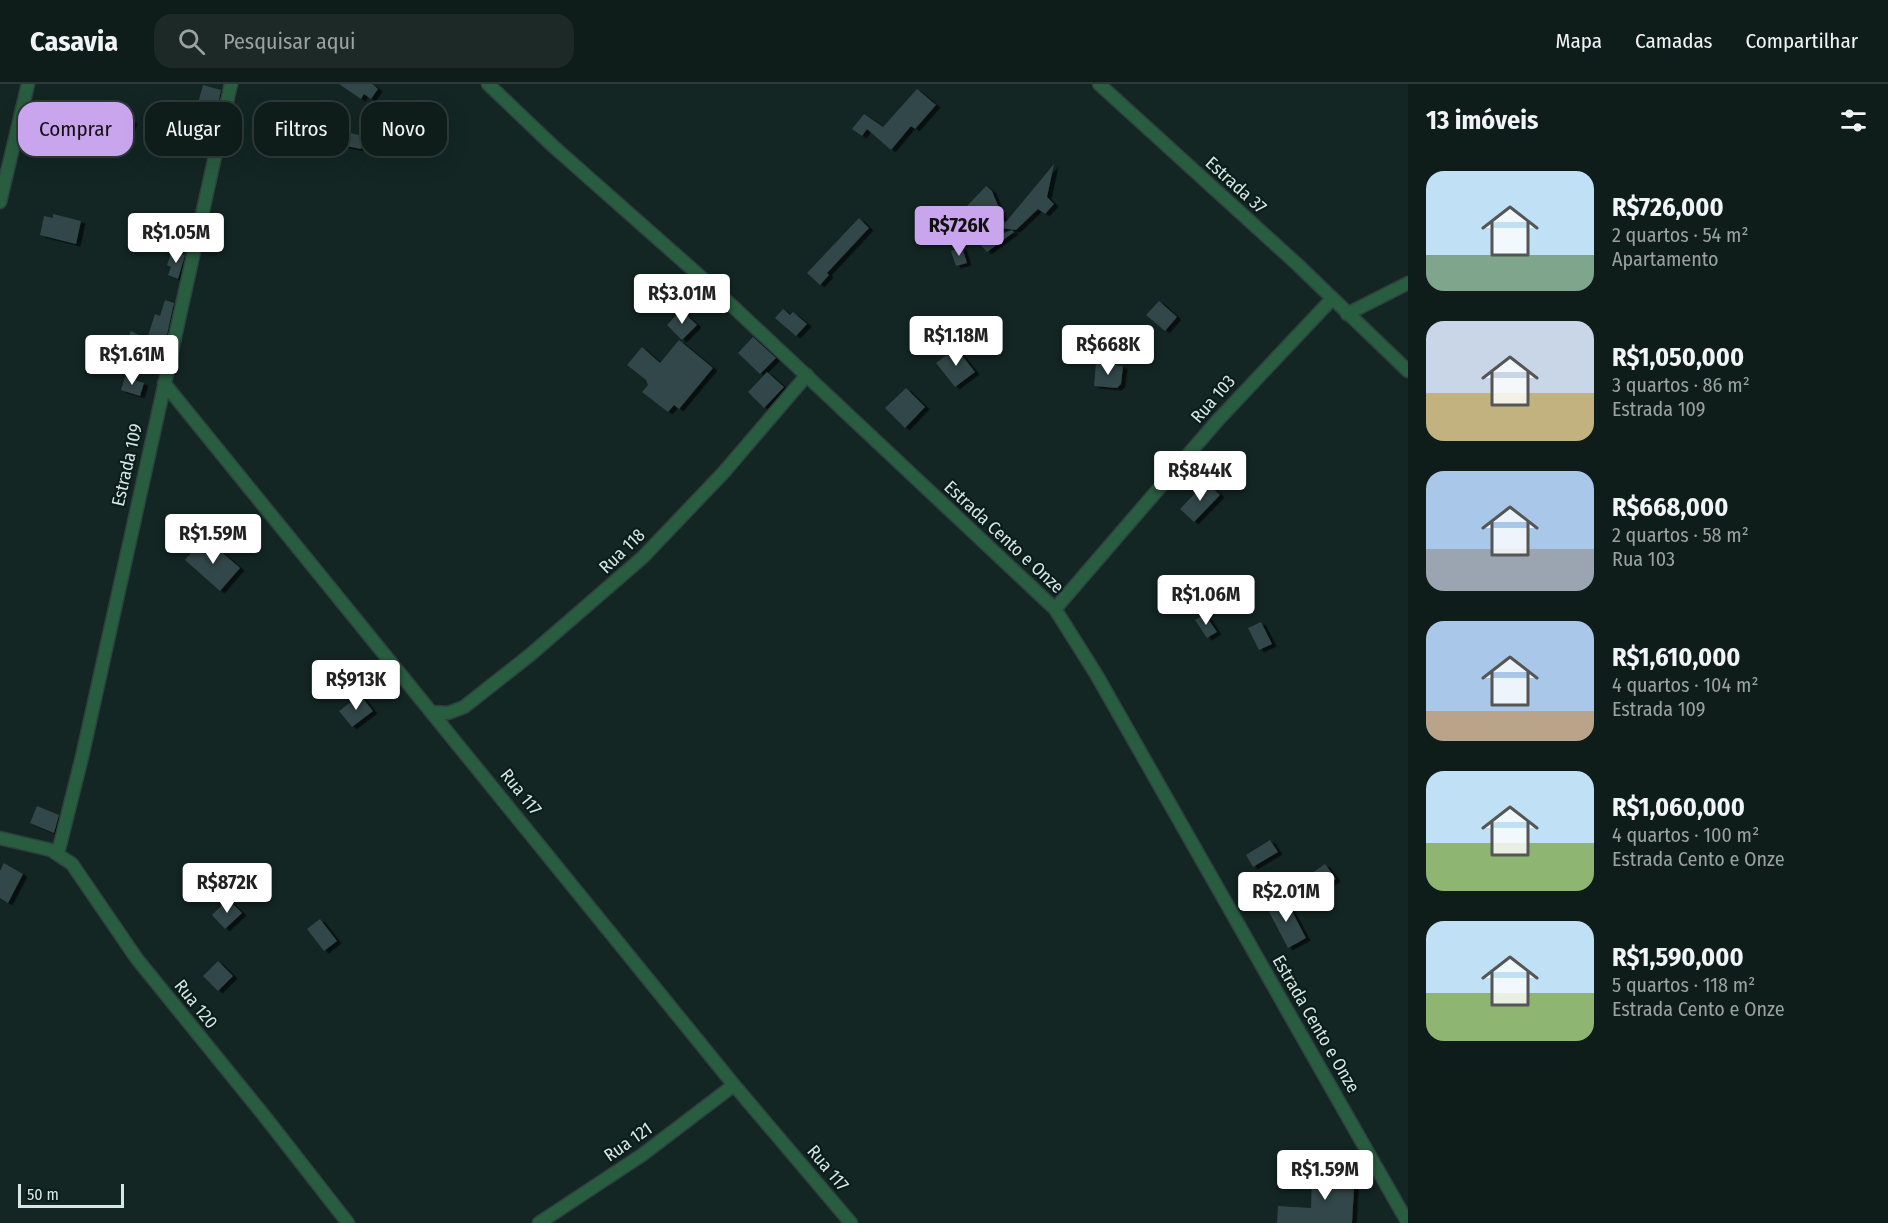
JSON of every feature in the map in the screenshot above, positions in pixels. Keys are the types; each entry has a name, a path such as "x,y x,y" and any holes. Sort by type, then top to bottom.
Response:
{"street":[{"path":"0,202 28,84"},
{"name":"Estrada 109","path":"58,853 82,757 231,84"},
{"name":"Estrada Cento e Onze","path":"488,84 554,147 710,285 1055,609 1096,674 1408,1223"},
{"name":"Estrada 37","path":"1099,84 1408,371"},
{"path":"1347,314 1408,283"},
{"name":"Rua 103","path":"1055,609 1225,413 1332,299"},
{"name":"Rua 118","path":"432,712 448,713 464,706 617,583 717,480 807,375"},
{"name":"Rua 117","path":"164,383 734,1085 851,1223"},
{"path":"0,838 58,853"},
{"name":"Rua 120","path":"58,853 72,864 137,959 348,1223"},
{"name":"Rua 121","path":"539,1223 642,1155 734,1085"}],"building":[{"path":"339,84 372,84 378,89 371,99 364,94 361,99"},
{"path":"203,85 221,90 219,102 198,102"},
{"path":"917,89 936,105 915,129 911,126 891,150 867,129 862,136 852,129 864,114 883,127"},
{"path":"349,133 361,135 361,149 349,147"},
{"path":"1054,164 1047,197 1054,204 1045,214 1038,209 1016,230 966,224 961,219 970,209 967,206 986,186 992,191 1005,223"},
{"path":"53,214 81,221 76,244 40,235 44,216 53,218"},
{"path":"859,218 869,228 827,273 829,275 820,285 807,273"},
{"path":"1012,230 1014,232 987,252 978,242"},
{"path":"962,247 967,263 956,266 951,251"},
{"path":"172,250 185,255 178,279 168,275 171,267 167,265"},
{"path":"165,300 174,303 163,353 149,347 146,353 125,343 131,331 147,339 155,314 160,316"},
{"path":"1159,301 1177,317 1165,331 1146,315"},
{"path":"783,309 790,315 793,312 807,324 796,336 775,318"},
{"path":"681,310 697,325 682,340 667,325"},
{"path":"753,337 776,358 760,374 738,353"},
{"path":"679,340 713,368 679,409 674,405 668,412 642,392 648,385 646,380 627,365 642,347 660,363"},
{"path":"956,348 975,372 955,387 936,363"},
{"path":"1096,363 1123,366 1121,384 1117,388 1094,386"},
{"path":"767,372 784,387 764,408 748,392"},
{"path":"125,377 144,383 140,396 121,390"},
{"path":"906,388 925,407 905,428 885,408"},
{"path":"1206,482 1220,495 1194,522 1180,509"},
{"path":"210,542 240,568 220,591 185,560 197,546 202,550"},
{"path":"1205,614 1217,632 1207,638 1195,620"},
{"path":"1261,622 1272,644 1259,650 1248,628"},
{"path":"360,695 373,711 352,727 339,711"},
{"path":"37,806 59,815 54,833 30,823"},
{"path":"1270,840 1278,852 1253,867 1246,855"},
{"path":"4,863 23,874 8,903 0,898 0,871"},
{"path":"1325,864 1336,879 1315,894 1305,878"},
{"path":"1285,898 1306,938 1288,948 1267,908"},
{"path":"228,899 242,913 225,929 212,915"},
{"path":"320,919 337,941 324,951 307,929"},
{"path":"218,961 233,976 218,991 203,976"},
{"path":"1312,1171 1355,1172 1352,1223 1277,1223 1278,1206 1311,1208"}]}
